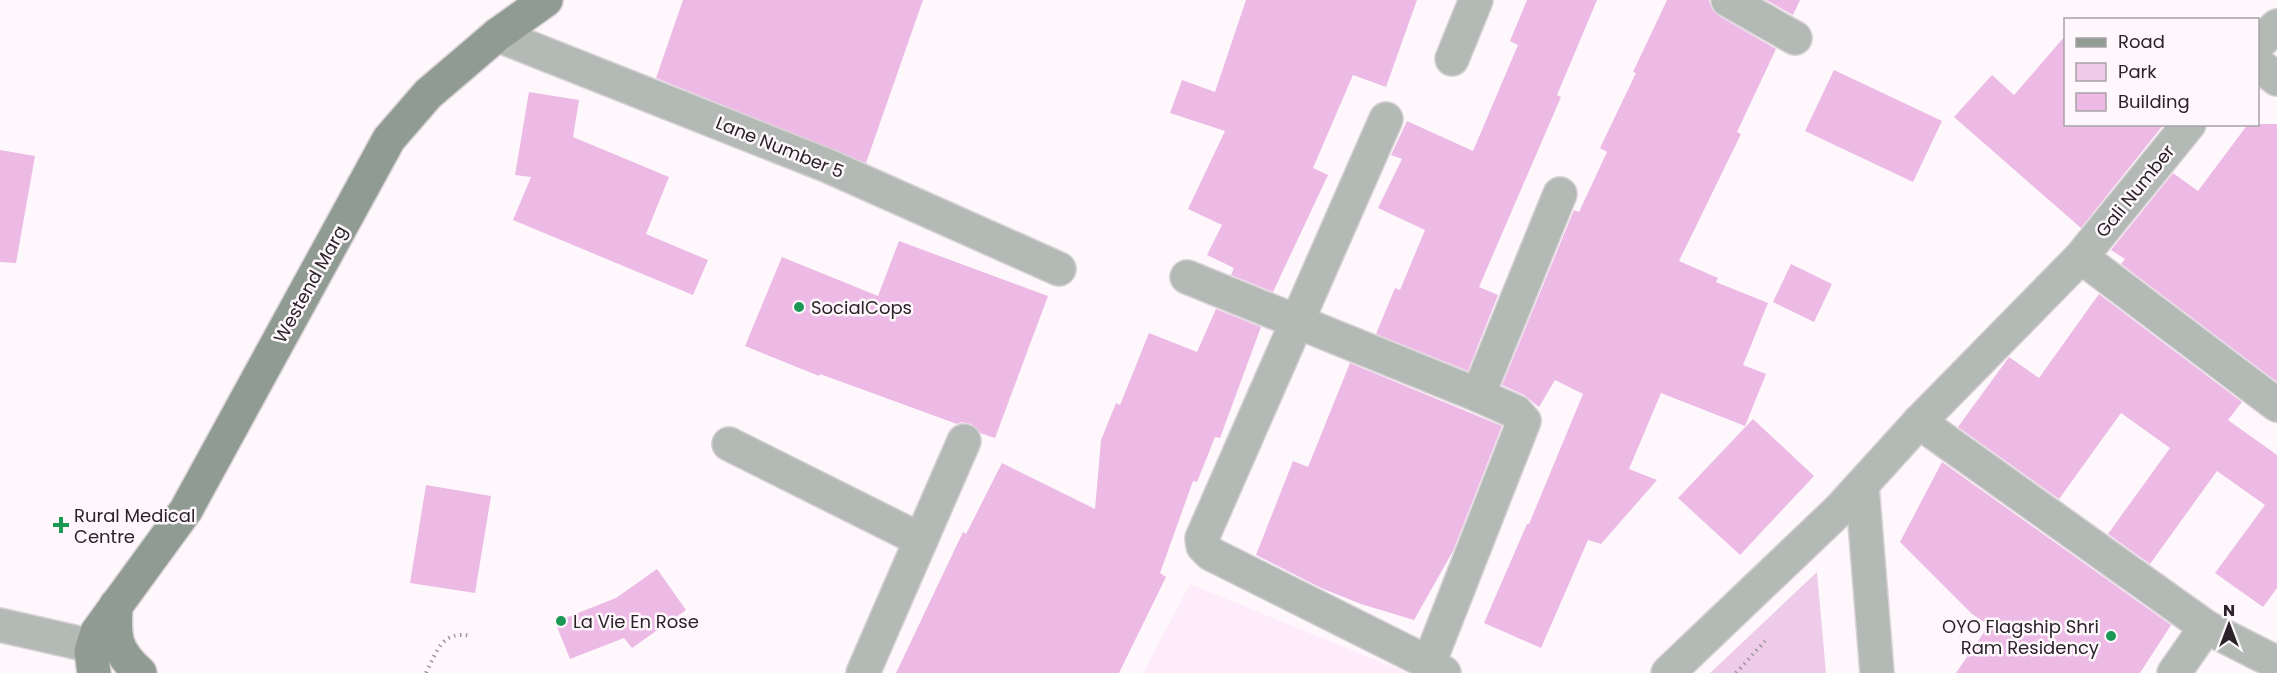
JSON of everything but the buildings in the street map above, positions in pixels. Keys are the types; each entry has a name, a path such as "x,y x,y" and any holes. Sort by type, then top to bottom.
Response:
{"street":[{"name":"Westend Marg","path":"93,660 97,632 186,510 389,139 428,94 498,35 546,0"},
{"path":"1452,59 1476,0"},
{"path":"1728,0 1795,38"},
{"path":"2259,43 2277,26"},
{"name":"Lane Number 5","path":"498,35 828,166 1059,269"},
{"path":"2259,65 2277,79"},
{"path":"1187,278 1296,322 1478,395 1516,412 1524,421 1436,668 1211,554 1203,546 1202,538 1296,322 1386,119"},
{"name":"Gali Number","path":"1668,673 1839,510 1919,422 2081,257 2187,126"},
{"path":"1478,395 1560,194"},
{"path":"2081,257 2277,405"},
{"path":"1919,422 2206,627 2277,663"},
{"path":"863,673 964,441"},
{"path":"729,444 921,540"},
{"path":"1862,485 1877,673"},
{"path":"116,605 115,629 118,645 124,658 140,673"},
{"path":"0,626 93,660"},
{"path":"2174,673 2206,627"}],"path":[{"path":"426,673 440,646 447,638 459,634 471,636"},
{"path":"1736,673 1765,641"}],"shaded area":[{"path":"1190,584 1408,673 1143,673"}],"green space":[{"path":"1817,572 1826,673 1710,673"}],"place":[{"name":"SocialCops","path":"799,307"},
{"name":"Rural Medical Centre","path":"61,525"},
{"name":"La Vie En Rose","path":"561,621"},
{"name":"OYO Flagship Shri Ram Residency","path":"2111,636"}]}
